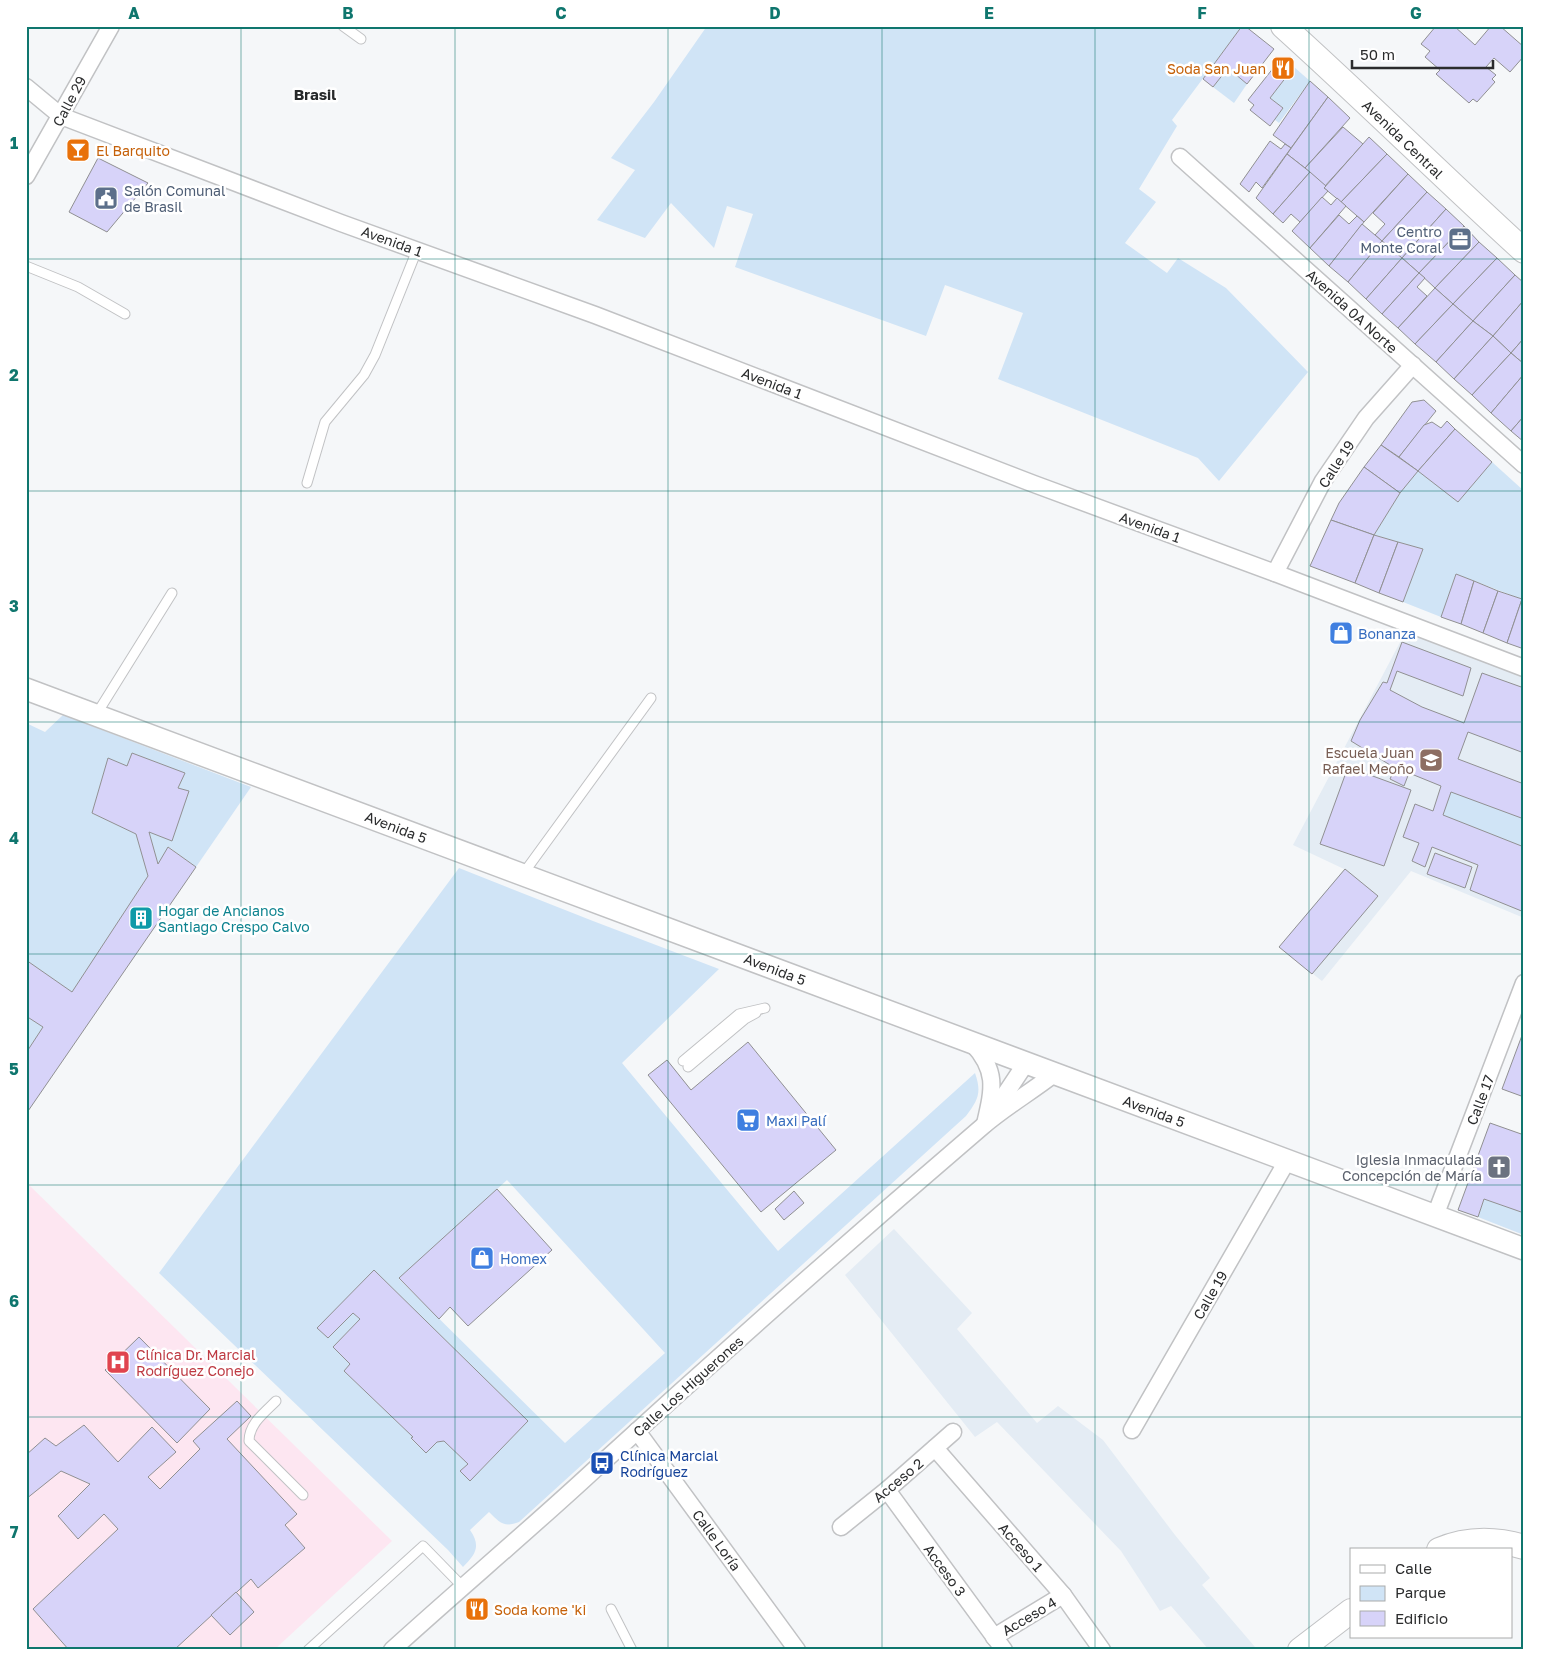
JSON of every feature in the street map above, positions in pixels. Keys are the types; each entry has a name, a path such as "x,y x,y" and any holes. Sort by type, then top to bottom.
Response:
{"main road":[{"name":"Avenida Central","path":"1283,26 1524,251"},
{"path":"1444,1548 1479,1540 1506,1542 1524,1547"},
{"path":"1300,1650 1350,1612"}],"street":[{"name":"Calle 29","path":"26,176 111,26"},
{"name":"Avenida 1","path":"26,87 61,116 341,223 587,312 1034,484 1524,668"},
{"name":"Avenida 0A Norte","path":"1180,157 1524,465"},
{"name":"Calle 19","path":"1275,573 1323,481 1366,418 1413,365"},
{"name":"Avenida 5","path":"26,689 1524,1249"},
{"name":"Calle 17","path":"1435,1216 1524,983"},
{"path":"972,1043 984,1057 991,1076 991,1099 986,1124"},
{"name":"Calle Los Higuerones","path":"986,1124 1026,1063"},
{"name":"Calle Los Higuerones","path":"392,1650 834,1255 986,1124 1054,1074"},
{"name":"Calle 19","path":"1132,1430 1287,1161"},
{"name":"Calle Loría","path":"637,1431 797,1650"},
{"name":"Acceso 2","path":"841,1527 887,1490 953,1432"},
{"name":"Acceso 1","path":"935,1448 1063,1594 1102,1650"},
{"name":"Acceso 3","path":"887,1490 999,1643"},
{"name":"Acceso 4","path":"999,1643 1063,1594"}],"lane":[{"path":"343,26 361,38"},
{"path":"307,483 325,422 364,375 375,355 417,250"},
{"path":"26,266 78,287 125,314"},
{"path":"96,715 172,593"},
{"path":"522,874 651,698"},
{"path":"765,1008 745,1019 686,1064 739,1014 765,1008"},
{"path":"276,1402 253,1425 249,1433 249,1441 303,1495"},
{"path":"308,1650 423,1546 462,1586"},
{"path":"611,1608 632,1650"}],"shaded area":[{"name":"Escuela Juan Rafael Meoño","path":"1406,631 1524,676 1524,918 1411,871 1322,981 1279,947 1344,869 1293,845"},
{"name":"Clínica Dr. Marcial Rodríguez Conejo","path":"26,1182 392,1541 274,1650 26,1649"},
{"path":"894,1229 972,1313 957,1329 1037,1423 1058,1406 1103,1440 1210,1578 1202,1585 1255,1647 1252,1650 1209,1650 1171,1606 1160,1611 1121,1551 997,1422 975,1437 845,1275"}],"green space":[{"path":"707,26 1242,26 1172,120 1177,126 1139,189 1156,202 1125,243 1167,273 1178,258 1226,288 1308,372 1219,481 1198,458 998,379 1023,313 945,285 926,336 735,267 753,214 727,206 714,248 671,203 645,238 597,220 635,170 611,158 654,102"},
{"path":"1294,67 1310,81 1279,123 1274,119 1283,108 1270,98"},
{"path":"1228,68 1247,84 1234,103 1213,87"},
{"path":"1492,462 1524,491 1524,600 1456,574 1441,617 1403,602 1423,549 1374,535 1402,490 1418,471 1458,502"},
{"path":"63,715 251,787 196,867 169,847 158,864 149,832 172,841 188,791 178,788 185,773 132,753 127,766 108,759 92,813 136,834 148,876 72,992 26,960 26,723 45,732"},
{"path":"1451,792 1524,819 1524,847 1443,815"},
{"path":"459,868 719,969 622,1063 778,1251 975,1073 977,1080 978,1096 966,1116 519,1522 514,1524 502,1523 489,1512 470,1530 475,1541 476,1550 463,1567 448,1550 159,1273","holes":["507,1180 665,1353 565,1443 399,1279","374,1270 528,1421 470,1481 460,1471 468,1464 444,1441 437,1442 426,1453 411,1439 413,1437 344,1371 350,1364 333,1347 360,1319 353,1313 328,1338 318,1328"]},
{"path":"26,1016 43,1027 26,1053"},
{"path":"1484,1199 1524,1213 1524,1235 1478,1217"}],"building":[{"path":"1242,26 1245,26 1274,49 1247,84 1228,68 1213,87 1203,79"},
{"path":"1436,26 1454,26 1475,45 1491,26 1500,26 1524,47 1524,56 1510,72 1494,58 1486,67 1496,75 1492,79 1495,82 1477,102 1473,99 1469,103 1436,74 1440,70 1425,57 1430,51 1421,44"},
{"path":"1278,62 1290,72 1270,98 1283,108 1270,126 1250,110 1254,105 1248,100"},
{"path":"1310,81 1328,97 1291,148 1273,135"},
{"path":"1328,97 1350,118 1305,168 1287,154"},
{"path":"1343,127 1363,144 1325,186 1305,168"},
{"path":"1369,137 1387,154 1341,202 1324,188"},
{"path":"1270,141 1281,149 1285,144 1291,148 1262,188 1256,182 1249,192 1240,184"},
{"path":"1287,154 1310,172 1273,214 1256,198"},
{"path":"1387,154 1408,174 1364,222 1341,202"},
{"name":"Salón Comunal de Brasil","path":"98,158 148,183 107,232 69,212"},
{"path":"1310,172 1326,186 1324,188 1328,191 1300,222 1291,214 1283,223 1273,214"},
{"path":"1408,174 1427,192 1382,241 1375,235 1385,224 1373,213"},
{"path":"1427,192 1446,209 1402,258 1382,241"},
{"path":"1322,197 1331,205 1337,198 1346,206 1310,248 1292,231"},
{"path":"1446,209 1464,226 1419,273 1402,258"},
{"path":"1339,215 1349,224 1357,216 1364,222 1329,266 1310,248"},
{"path":"1362,224 1382,241 1348,282 1329,266"},
{"path":"1464,226 1479,242 1435,288 1419,273"},
{"path":"1382,241 1402,258 1366,299 1348,282"},
{"path":"1479,242 1497,258 1453,304 1435,288"},
{"path":"1402,258 1419,273 1382,314 1366,299"},
{"path":"1497,258 1515,275 1473,321 1453,304"},
{"path":"1419,273 1425,278 1417,287 1427,296 1398,328 1382,314"},
{"path":"1515,275 1524,283 1524,300 1493,336 1473,321"},
{"path":"1435,288 1453,304 1415,344 1398,328"},
{"path":"1524,300 1524,338 1511,353 1493,336"},
{"path":"1453,304 1473,321 1436,362 1415,344"},
{"path":"1473,321 1493,336 1454,379 1436,362"},
{"path":"1493,336 1511,353 1472,395 1454,379"},
{"path":"1524,338 1524,364 1511,353"},
{"path":"1511,353 1524,364 1524,374 1491,413 1472,395"},
{"path":"1524,374 1524,416 1511,431 1491,413"},
{"path":"1424,400 1436,411 1399,457 1381,445 1412,402"},
{"path":"1524,416 1524,442 1511,431"},
{"path":"1447,421 1455,429 1418,471 1399,457 1424,425 1432,422 1441,428"},
{"path":"1455,429 1492,462 1458,502 1418,471"},
{"path":"1381,445 1418,471 1400,493 1364,467"},
{"path":"1364,467 1400,493 1374,535 1331,520 1339,503"},
{"path":"1331,520 1374,535 1355,583 1310,566"},
{"path":"1374,535 1398,542 1379,593 1355,583"},
{"path":"1398,542 1423,549 1403,602 1379,593"},
{"path":"1456,574 1474,581 1461,624 1441,617"},
{"path":"1474,581 1498,591 1483,633 1461,624"},
{"path":"1498,591 1522,599 1507,643 1483,633"},
{"path":"1522,599 1524,600 1524,649 1507,643"},
{"path":"1402,642 1471,668 1463,696 1397,671 1390,690 1422,707 1464,723 1482,673 1524,688 1524,753 1468,732 1458,759 1524,784 1524,819 1451,792 1443,815 1524,847 1524,912 1470,890 1478,865 1432,847 1425,867 1412,861 1419,843 1403,837 1415,804 1433,811 1441,786 1409,773 1404,786 1390,779 1395,768 1351,741 1360,720 1383,682 1387,683"},
{"name":"Hogar de Ancianos Santiago Crespo Calvo","path":"132,753 185,773 178,788 189,791 172,841 149,832 158,864 168,847 196,867 26,1114 26,1053 43,1027 26,1016 26,960 72,992 148,876 136,834 92,813 108,758 127,766"},
{"path":"1348,767 1411,790 1384,866 1320,844"},
{"path":"1435,853 1472,867 1465,888 1427,874"},
{"path":"1345,869 1378,896 1312,974 1279,947"},
{"path":"1524,1030 1524,1097 1502,1089"},
{"name":"Maxi Palí","path":"748,1042 836,1150 761,1212 648,1075 667,1060 691,1090"},
{"name":"Iglesia Inmaculada Concepción de María","path":"1490,1123 1524,1135 1524,1213 1484,1199 1478,1217 1458,1210"},
{"name":"Homex","path":"497,1189 552,1250 468,1326 450,1307 439,1319 399,1278"},
{"path":"794,1191 804,1203 784,1220 775,1209"},
{"path":"374,1270 528,1421 470,1481 460,1471 468,1464 444,1441 437,1442 426,1453 411,1438 413,1437 344,1371 350,1364 333,1347 360,1319 353,1313 328,1338 317,1328"},
{"path":"139,1337 210,1409 177,1443 105,1370"},
{"path":"237,1401 251,1416 227,1439 297,1514 285,1525 305,1548 258,1588 251,1579 174,1650 69,1650 33,1609 118,1529 104,1514 78,1539 58,1516 90,1484 61,1471 26,1499 26,1455 45,1438 56,1446 84,1425 118,1462 152,1427 176,1452 148,1477 160,1489 200,1449 193,1441"},
{"path":"236,1592 254,1612 230,1635 211,1615"}],"place":[{"name":"Soda San Juan","path":"1283,68"},
{"name":"El Barquito","path":"78,150"},
{"name":"Salón Comunal de Brasil","path":"106,198"},
{"name":"Centro Monte Coral","path":"1460,239"},
{"name":"Bonanza","path":"1341,633"},
{"name":"Escuela Juan Rafael Meoño","path":"1431,760"},
{"name":"Hogar de Ancianos Santiago Crespo Calvo","path":"141,918"},
{"name":"Maxi Palí","path":"748,1120"},
{"name":"Iglesia Inmaculada Concepción de María","path":"1499,1167"},
{"name":"Homex","path":"482,1258"},
{"name":"Clínica Dr. Marcial Rodríguez Conejo","path":"118,1362"},
{"name":"Clínica Marcial Rodríguez","path":"602,1463"},
{"name":"Soda kome 'ki","path":"477,1609"}],"district":[{"name":"Brasil","path":"315,94"}]}
